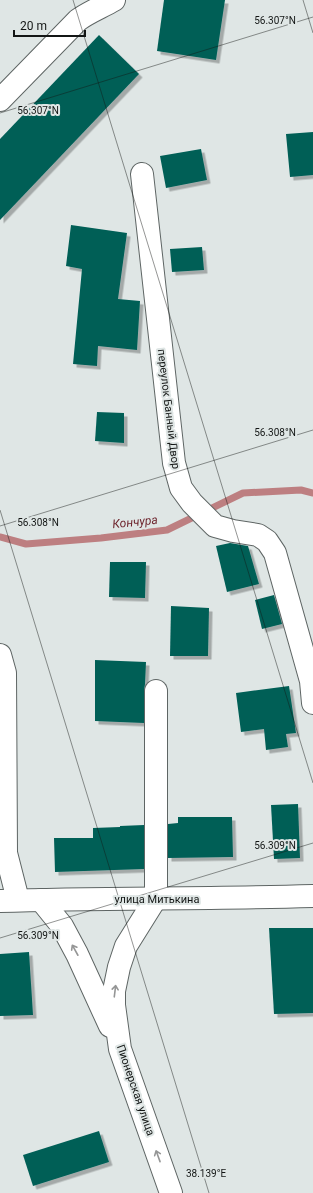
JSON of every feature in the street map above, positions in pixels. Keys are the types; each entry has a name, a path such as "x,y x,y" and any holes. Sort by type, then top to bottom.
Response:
{"street":[{"path":"0,100 78,20 86,14 114,0"},
{"name":"переулок Банный Двор","path":"142,174 174,463 181,488 192,503 215,526 233,532 258,535 267,541 275,553 311,681 313,703"},
{"path":"0,655 5,673 6,853 9,900"},
{"path":"156,691 156,898"},
{"name":"улица Митькина","path":"9,900 156,898 205,899 313,896"},
{"name":"Пионерская улица","path":"156,898 126,946 119,967 114,991 114,1005 120,1049 171,1193"},
{"path":"41,900 62,926 77,954 93,986 120,1049"}],"building":[{"path":"164,0 225,0 216,60 157,51"},
{"path":"99,35 139,74 0,220 0,139"},
{"path":"313,132 313,175 290,177 286,134"},
{"path":"201,149 207,180 166,188 160,156"},
{"path":"71,225 127,233 118,299 140,301 137,350 98,346 97,366 73,364 82,269 66,266"},
{"path":"202,247 204,270 172,272 170,249"},
{"path":"97,412 124,413 124,443 95,441"},
{"path":"230,543 248,546 259,584 227,592 216,546"},
{"path":"110,562 146,562 145,598 109,597"},
{"path":"274,595 282,624 262,629 255,600"},
{"path":"171,606 209,608 208,656 170,656"},
{"path":"95,660 146,662 144,723 95,721"},
{"path":"289,686 296,733 286,734 288,747 266,750 264,729 241,732 236,693"},
{"path":"298,804 300,858 274,859 271,805"},
{"path":"178,817 232,817 233,857 168,858 168,824 178,823"},
{"path":"144,825 144,869 55,872 54,838 93,838 93,828"},
{"path":"269,928 313,928 313,1013 274,1014"},
{"path":"29,952 33,1015 0,1016 0,954"},
{"path":"99,1131 109,1162 33,1186 23,1155"}],"waterway":[{"name":"Кончура","path":"0,537 26,544 101,538 167,530 243,493 301,490 313,493"}]}
